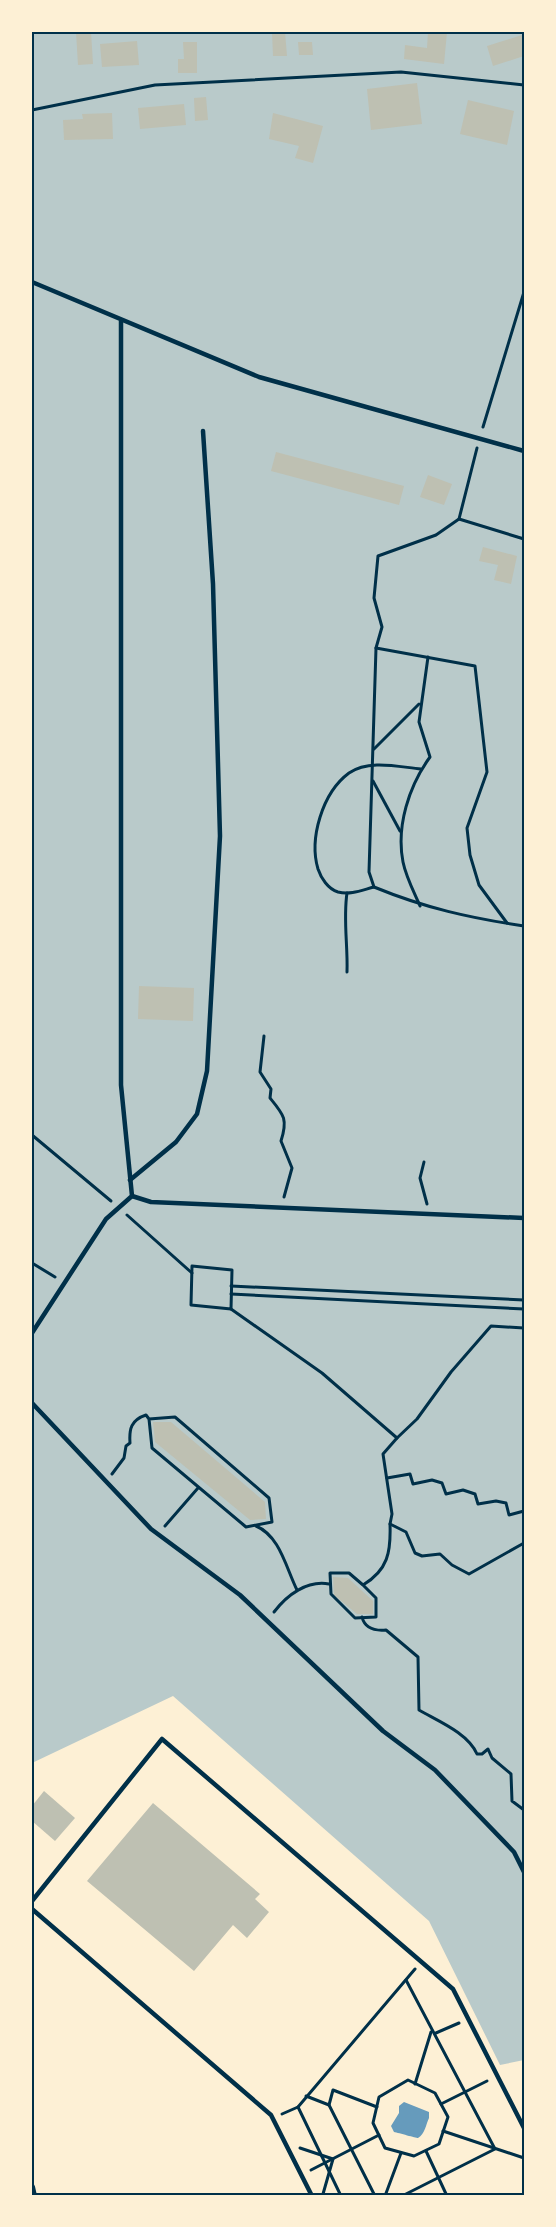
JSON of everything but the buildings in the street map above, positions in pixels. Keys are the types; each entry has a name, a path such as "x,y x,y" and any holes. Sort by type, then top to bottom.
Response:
{"street":[{"path":"32,2187 34,2196"}],"lane":[{"path":"32,282 260,377 525,451"},
{"path":"121,321 121,1073 132,1196"},
{"path":"130,1180 176,1142 197,1114 207,1071 220,836 213,584 203,431"},
{"path":"132,1196 151,1202 525,1218"},
{"path":"32,1333 106,1219 132,1196"},
{"path":"32,1403 105,1482 158,1534 240,1595 383,1731 435,1770 514,1852 525,1872"},
{"path":"32,1901 162,1739 453,1989 525,2128"},
{"path":"32,1909 272,2119 312,2196"}],"path":[{"path":"32,110 155,84 401,72 525,86"},
{"path":"374,887 369,872 376,648 382,627 374,598 378,556 436,535 459,519"},
{"path":"376,648 475,666 487,772 467,828 470,855 479,885 508,924"},
{"path":"420,906 403,864 400,832 409,798 421,769 430,757 419,722 419,704 428,657"},
{"path":"373,750 419,704"},
{"path":"421,769 372,765 349,774 334,791 314,835 314,854 322,879 336,892 374,887 420,906 525,926"},
{"path":"372,780 400,832"},
{"path":"346,972 349,944 345,907 347,892"},
{"path":"264,1036 260,1072 271,1089 270,1098 282,1112 286,1125 281,1141 292,1168 280,1208"},
{"path":"424,1162 420,1178 430,1214"},
{"path":"32,1263 65,1282"},
{"path":"231,1310 232,1270 192,1266 191,1305 231,1310 322,1372 397,1438"},
{"path":"231,1286 525,1300"},
{"path":"231,1293 525,1308"},
{"path":"363,1585 387,1565 390,1551 392,1514 383,1454 417,1419 451,1372 491,1326 525,1328"},
{"path":"105,1482 124,1458 133,1423 146,1415 149,1419 152,1448 246,1527 272,1522 269,1498 175,1417 149,1419"},
{"path":"387,1478 410,1474 413,1485 432,1480 442,1483 446,1494 463,1490 475,1494 478,1504 496,1501 506,1503 509,1515 525,1511"},
{"path":"158,1534 199,1487"},
{"path":"390,1524 406,1532 415,1553 422,1556 440,1554 452,1565 469,1574 525,1543"},
{"path":"256,1526 266,1530 276,1542 297,1590"},
{"path":"330,1573 349,1573 376,1598 376,1617 355,1618 331,1594 329,1584 330,1573"},
{"path":"267,1620 282,1601 297,1590 312,1584 329,1584"},
{"path":"362,1617 368,1627 376,1631 386,1630 418,1657 419,1710 460,1735 474,1747 477,1754 482,1754 488,1749 492,1758 511,1774 512,1801 525,1810"},
{"path":"272,2119 298,2107 422,1961"},
{"path":"406,1980 431,2032 416,2084"},
{"path":"431,2032 436,2033 468,2019"},
{"path":"436,2033 495,2149"},
{"path":"441,2104 497,2075"},
{"path":"408,2080 416,2084 435,2092 448,2117 439,2144 414,2157 385,2148 373,2123 379,2097 408,2080"},
{"path":"375,2196 329,2105 333,2090 377,2107"},
{"path":"306,2096 329,2105"},
{"path":"298,2107 342,2195"},
{"path":"443,2131 525,2158"},
{"path":"302,2175 379,2135"},
{"path":"285,2143 333,2159"},
{"path":"402,2196 495,2149"},
{"path":"426,2151 447,2196"},
{"path":"385,2196 401,2153"},
{"path":"322,2196 333,2159"}],"shaded area":[{"path":"32,32 524,32 524,2060 500,2065 429,1921 173,1696 32,1763"}],"water":[{"path":"404,2102 429,2112 425,2129 418,2138 394,2132 391,2126 399,2113 399,2106"}]}
